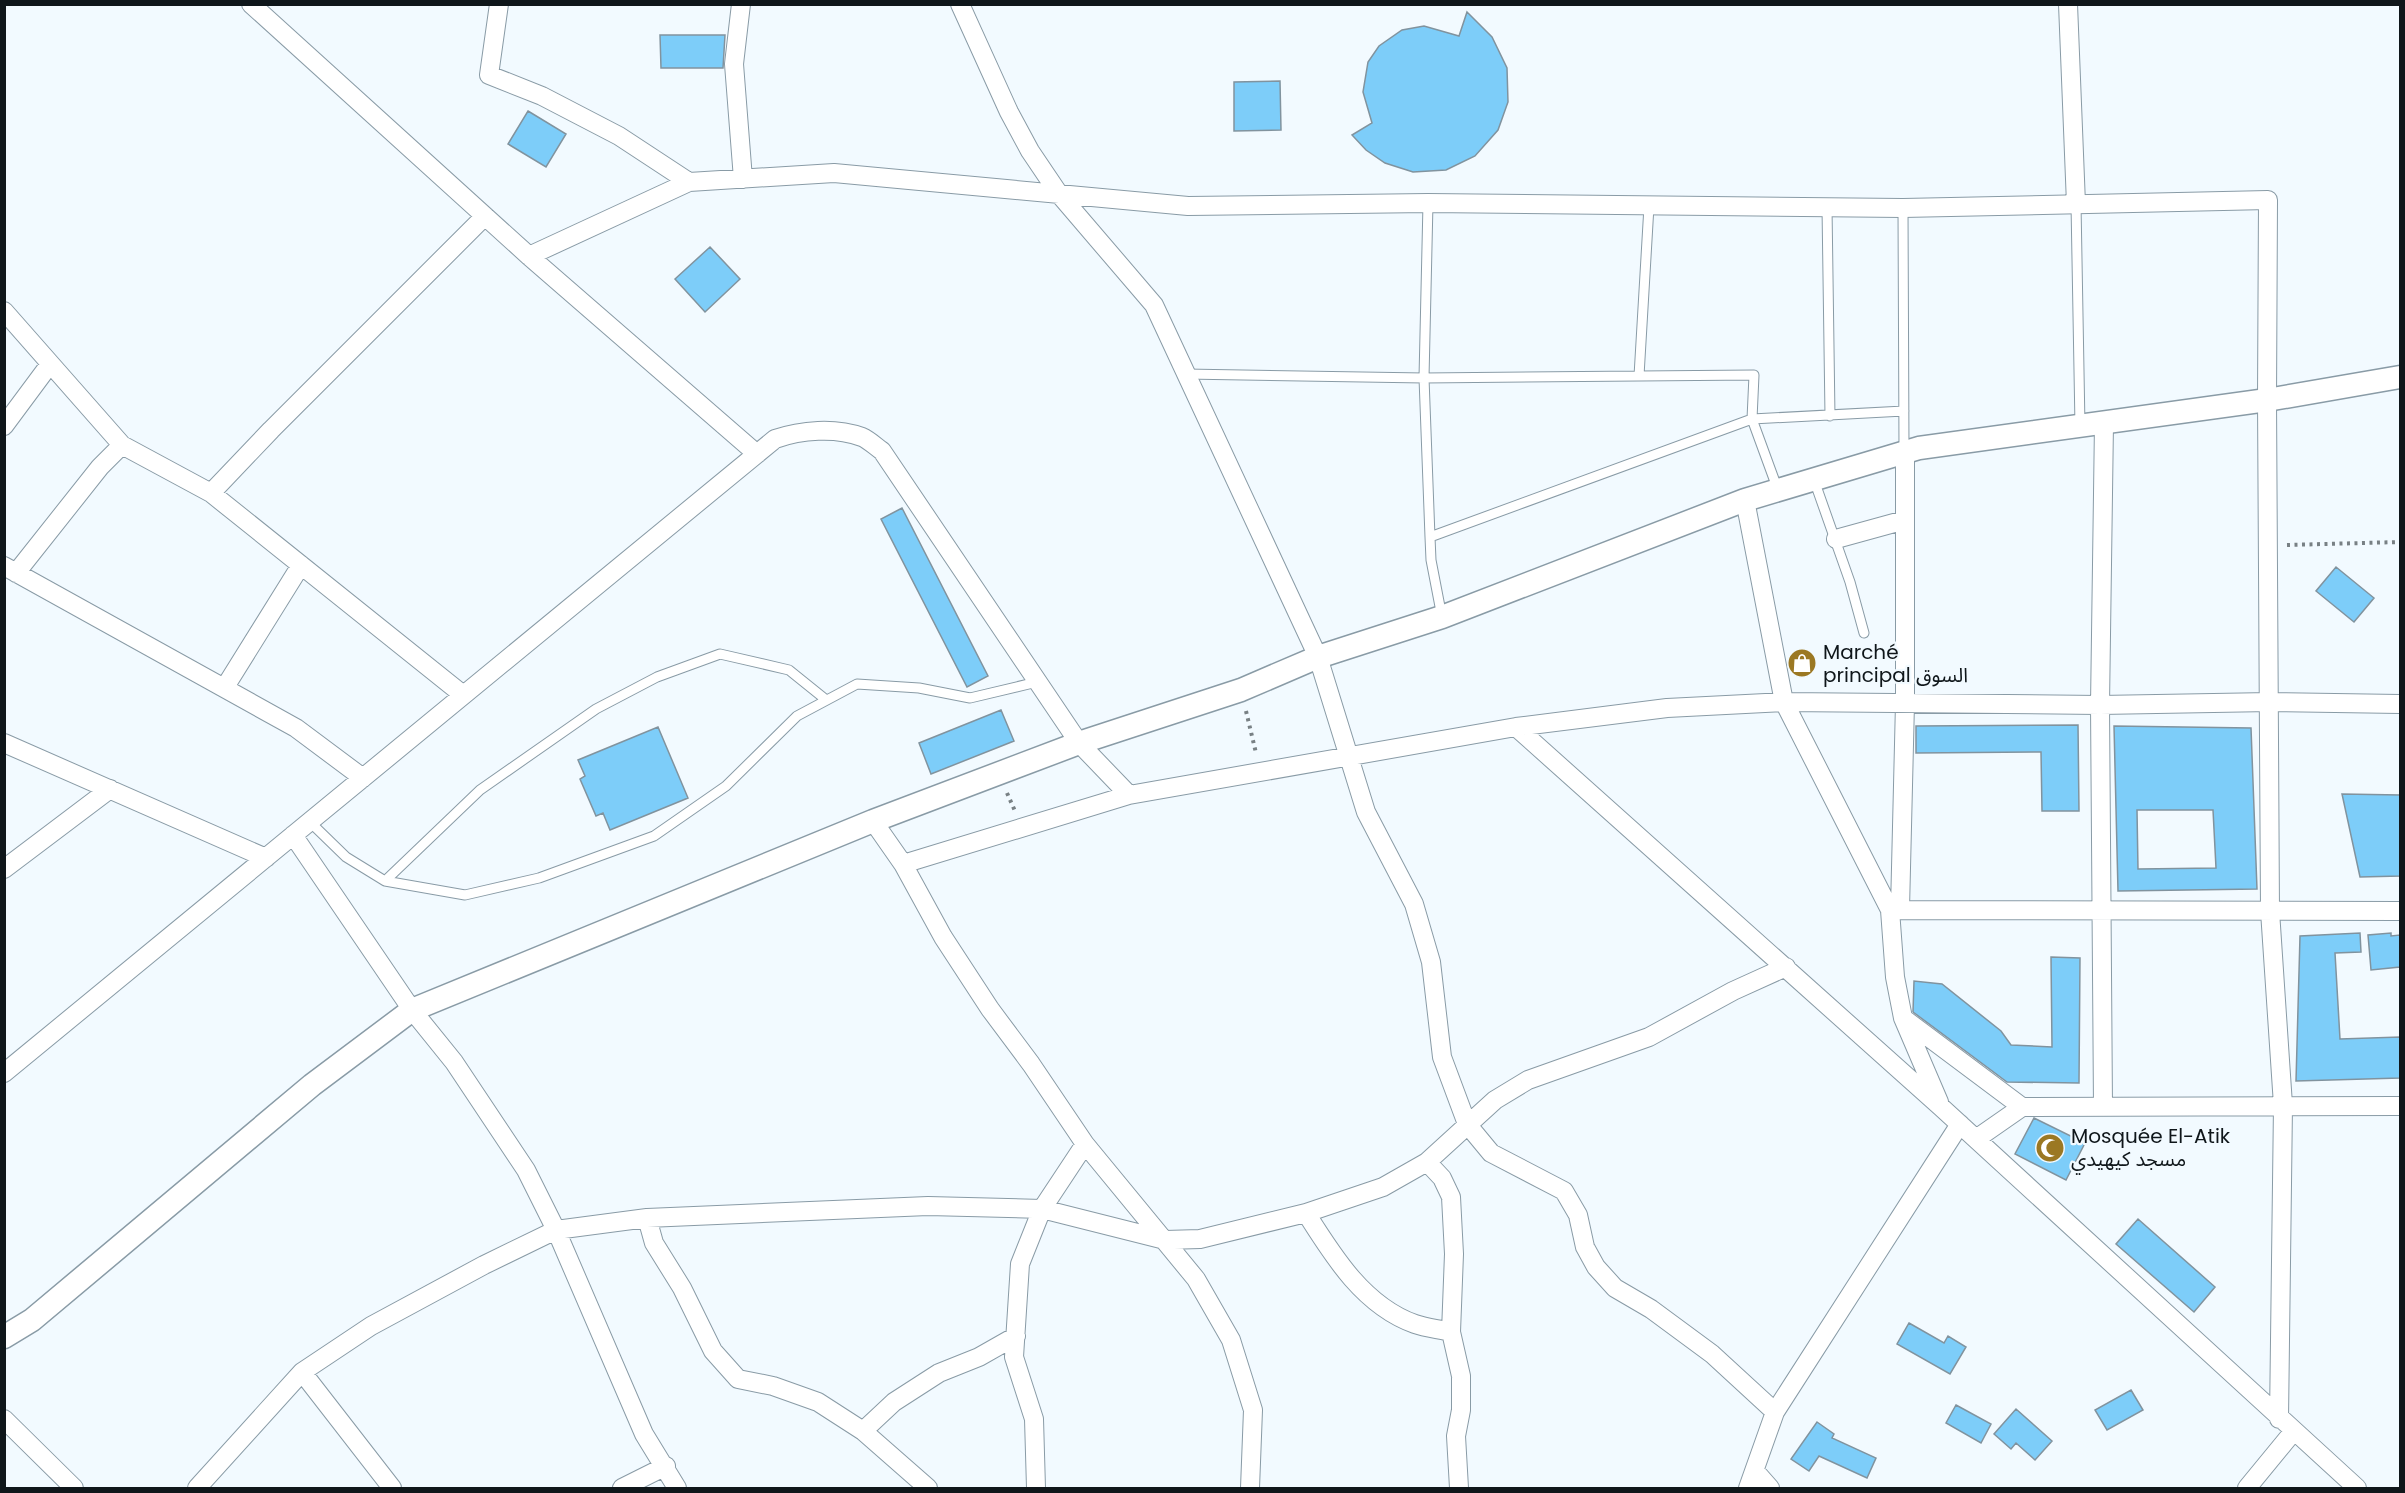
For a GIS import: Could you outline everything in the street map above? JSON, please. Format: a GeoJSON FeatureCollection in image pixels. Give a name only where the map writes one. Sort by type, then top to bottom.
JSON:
{"type":"FeatureCollection","features":[{"type":"Feature","properties":{"kind":"street"},"geometry":{"type":"LineString","coordinates":[[251,4],[529,256],[757,454]]}},
{"type":"Feature","properties":{"kind":"street"},"geometry":{"type":"LineString","coordinates":[[499,4],[489,75],[542,96],[619,136],[689,182]]}},
{"type":"Feature","properties":{"kind":"street"},"geometry":{"type":"LineString","coordinates":[[741,4],[734,64],[743,179]]}},
{"type":"Feature","properties":{"kind":"street"},"geometry":{"type":"LineString","coordinates":[[960,4],[1009,112],[1030,151],[1059,195],[1154,305],[1318,657],[1366,813],[1414,904],[1431,962],[1442,1057],[1467,1124],[1491,1153],[1564,1191],[1578,1215],[1585,1247],[1596,1267],[1615,1288],[1651,1309],[1712,1354],[1775,1412]]}},
{"type":"Feature","properties":{"kind":"street"},"geometry":{"type":"LineString","coordinates":[[2068,4],[2076,204]]}},
{"type":"Feature","properties":{"kind":"street"},"geometry":{"type":"LineString","coordinates":[[529,256],[689,182],[834,173],[1188,206],[1428,203],[1903,208],[2268,201],[2270,911],[2283,1105],[2279,1419]]}},
{"type":"Feature","properties":{"kind":"street"},"geometry":{"type":"LineString","coordinates":[[211,493],[485,216]]}},
{"type":"Feature","properties":{"kind":"street"},"geometry":{"type":"LineString","coordinates":[[4,311],[122,445],[211,493],[462,694]]}},
{"type":"Feature","properties":{"kind":"street"},"geometry":{"type":"LineString","coordinates":[[4,426],[50,364]]}},
{"type":"Feature","properties":{"kind":"street"},"geometry":{"type":"LineString","coordinates":[[4,1337],[32,1320],[312,1085],[412,1010],[873,821],[1079,743],[1240,690],[1318,657],[1442,616],[1745,500],[1919,448],[2267,399],[2400,377]]}},
{"type":"Feature","properties":{"kind":"street"},"geometry":{"type":"LineString","coordinates":[[2103,1107],[2100,705],[2104,423]]}},
{"type":"Feature","properties":{"kind":"street"},"geometry":{"type":"LineString","coordinates":[[4,1073],[462,694],[757,454],[776,439],[792,433],[837,432],[863,437],[882,451],[1079,743],[1129,795]]}},
{"type":"Feature","properties":{"kind":"street"},"geometry":{"type":"LineString","coordinates":[[122,445],[10,569],[296,728],[363,778]]}},
{"type":"Feature","properties":{"kind":"street"},"geometry":{"type":"LineString","coordinates":[[1905,453],[1905,703],[1895,910],[1895,977],[1903,1018],[1941,1107]]}},
{"type":"Feature","properties":{"kind":"street"},"geometry":{"type":"LineString","coordinates":[[1745,500],[1784,702],[1895,910]]}},
{"type":"Feature","properties":{"kind":"street"},"geometry":{"type":"LineString","coordinates":[[1836,539],[1905,520]]}},
{"type":"Feature","properties":{"kind":"street"},"geometry":{"type":"LineString","coordinates":[[225,687],[301,565]]}},
{"type":"Feature","properties":{"kind":"street"},"geometry":{"type":"LineString","coordinates":[[903,864],[1022,825],[1129,795],[1515,727],[1667,708],[1784,702],[2100,705],[2270,702],[2400,704]]}},
{"type":"Feature","properties":{"kind":"street"},"geometry":{"type":"LineString","coordinates":[[1515,727],[1960,1124],[2293,1432],[2357,1488]]}},
{"type":"Feature","properties":{"kind":"street"},"geometry":{"type":"LineString","coordinates":[[4,743],[266,858]]}},
{"type":"Feature","properties":{"kind":"street"},"geometry":{"type":"LineString","coordinates":[[4,869],[110,789]]}},
{"type":"Feature","properties":{"kind":"street"},"geometry":{"type":"LineString","coordinates":[[873,821],[903,864],[943,937],[984,1000],[1085,1144],[1196,1279],[1231,1340],[1252,1410],[1250,1488]]}},
{"type":"Feature","properties":{"kind":"street"},"geometry":{"type":"LineString","coordinates":[[293,835],[412,1010],[454,1062],[526,1170],[556,1230],[644,1434],[677,1488]]}},
{"type":"Feature","properties":{"kind":"street"},"geometry":{"type":"LineString","coordinates":[[1895,910],[2400,912]]}},
{"type":"Feature","properties":{"kind":"street"},"geometry":{"type":"LineString","coordinates":[[197,1488],[302,1372],[371,1326],[484,1265],[556,1230],[647,1218],[928,1206],[1042,1209],[1165,1240],[1200,1239],[1306,1213],[1383,1187],[1427,1162],[1495,1101],[1528,1080],[1649,1037],[1733,991],[1786,967]]}},
{"type":"Feature","properties":{"kind":"street"},"geometry":{"type":"LineString","coordinates":[[1903,1018],[2022,1107]]}},
{"type":"Feature","properties":{"kind":"street"},"geometry":{"type":"LineString","coordinates":[[1976,1139],[2022,1107],[2400,1106]]}},
{"type":"Feature","properties":{"kind":"street"},"geometry":{"type":"LineString","coordinates":[[1748,1488],[1775,1412],[1960,1124]]}},
{"type":"Feature","properties":{"kind":"street"},"geometry":{"type":"LineString","coordinates":[[1036,1488],[1034,1419],[1014,1357],[1020,1264],[1042,1209],[1085,1144]]}},
{"type":"Feature","properties":{"kind":"street"},"geometry":{"type":"LineString","coordinates":[[1427,1162],[1442,1178],[1451,1197],[1454,1254],[1451,1332],[1461,1376],[1461,1410],[1456,1436],[1459,1488]]}},
{"type":"Feature","properties":{"kind":"street"},"geometry":{"type":"LineString","coordinates":[[1306,1213],[1334,1257],[1356,1282],[1390,1311],[1415,1324],[1451,1332]]}},
{"type":"Feature","properties":{"kind":"street"},"geometry":{"type":"LineString","coordinates":[[647,1218],[654,1243],[682,1288],[713,1352],[738,1379],[773,1386],[818,1402],[863,1431],[928,1488]]}},
{"type":"Feature","properties":{"kind":"street"},"geometry":{"type":"LineString","coordinates":[[863,1431],[894,1402],[939,1373],[979,1357],[1016,1336]]}},
{"type":"Feature","properties":{"kind":"street"},"geometry":{"type":"LineString","coordinates":[[302,1372],[392,1488]]}},
{"type":"Feature","properties":{"kind":"street"},"geometry":{"type":"LineString","coordinates":[[4,1419],[74,1488]]}},
{"type":"Feature","properties":{"kind":"street"},"geometry":{"type":"LineString","coordinates":[[2247,1488],[2293,1432]]}},
{"type":"Feature","properties":{"kind":"street"},"geometry":{"type":"LineString","coordinates":[[622,1488],[666,1467]]}},
{"type":"Feature","properties":{"kind":"street"},"geometry":{"type":"LineString","coordinates":[[1755,1471],[1770,1488]]}},
{"type":"Feature","properties":{"kind":"lane"},"geometry":{"type":"LineString","coordinates":[[1428,203],[1424,378],[1431,560],[1442,616]]}},
{"type":"Feature","properties":{"kind":"lane"},"geometry":{"type":"LineString","coordinates":[[2076,204],[2080,426]]}},
{"type":"Feature","properties":{"kind":"lane"},"geometry":{"type":"LineString","coordinates":[[1639,376],[1648,206]]}},
{"type":"Feature","properties":{"kind":"lane"},"geometry":{"type":"LineString","coordinates":[[1827,207],[1830,416]]}},
{"type":"Feature","properties":{"kind":"lane"},"geometry":{"type":"LineString","coordinates":[[1903,208],[1905,453]]}},
{"type":"Feature","properties":{"kind":"lane"},"geometry":{"type":"LineString","coordinates":[[1185,374],[1424,378],[1754,375],[1752,419],[1778,490]]}},
{"type":"Feature","properties":{"kind":"lane"},"geometry":{"type":"LineString","coordinates":[[1430,537],[1752,419],[1904,411]]}},
{"type":"Feature","properties":{"kind":"lane"},"geometry":{"type":"LineString","coordinates":[[1814,480],[1836,539],[1863,633]]}},
{"type":"Feature","properties":{"kind":"lane"},"geometry":{"type":"LineString","coordinates":[[385,881],[480,790],[596,709],[657,677],[720,654],[789,670],[825,699]]}},
{"type":"Feature","properties":{"kind":"lane"},"geometry":{"type":"LineString","coordinates":[[310,822],[346,857],[385,881],[465,895],[539,878],[654,836],[726,786],[797,716],[825,699],[857,684],[919,688],[970,698],[1037,682]]}},
{"type":"Feature","properties":{"kind":"path"},"geometry":{"type":"LineString","coordinates":[[2270,545],[2400,542]]}},
{"type":"Feature","properties":{"kind":"path"},"geometry":{"type":"LineString","coordinates":[[1240,690],[1260,772]]}},
{"type":"Feature","properties":{"kind":"path"},"geometry":{"type":"LineString","coordinates":[[999,774],[1022,825]]}},
{"type":"Feature","properties":{"kind":"building"},"geometry":{"type":"Polygon","coordinates":[[[1467,12],[1492,37],[1507,68],[1508,102],[1498,130],[1475,156],[1446,170],[1413,172],[1385,163],[1366,150],[1352,135],[1372,123],[1363,92],[1368,62],[1379,46],[1402,30],[1424,26],[1459,36],[1467,12]]]}},
{"type":"Feature","properties":{"kind":"building"},"geometry":{"type":"Polygon","coordinates":[[[660,35],[725,35],[723,68],[661,68],[660,35]]]}},
{"type":"Feature","properties":{"kind":"building"},"geometry":{"type":"Polygon","coordinates":[[[1280,81],[1281,130],[1234,131],[1234,82],[1280,81]]]}},
{"type":"Feature","properties":{"kind":"building"},"geometry":{"type":"Polygon","coordinates":[[[528,111],[566,134],[546,167],[508,144],[528,111]]]}},
{"type":"Feature","properties":{"kind":"building"},"geometry":{"type":"Polygon","coordinates":[[[710,247],[740,279],[705,312],[675,279],[710,247]]]}},
{"type":"Feature","properties":{"kind":"building"},"geometry":{"type":"Polygon","coordinates":[[[902,508],[988,676],[967,687],[881,519],[902,508]]]}},
{"type":"Feature","properties":{"kind":"building"},"geometry":{"type":"Polygon","coordinates":[[[2336,567],[2374,598],[2354,622],[2316,591],[2336,567]]]}},
{"type":"Feature","properties":{"kind":"building"},"geometry":{"type":"Polygon","coordinates":[[[1001,710],[1014,741],[931,774],[919,743],[1001,710]]]}},
{"type":"Feature","properties":{"kind":"building"},"geometry":{"type":"Polygon","coordinates":[[[2078,725],[2079,811],[2042,811],[2041,752],[1916,753],[1916,726],[2078,725]]]}},
{"type":"Feature","properties":{"kind":"building"},"geometry":{"type":"Polygon","coordinates":[[[2114,726],[2251,728],[2257,889],[2118,891],[2114,726]],[[2137,810],[2138,869],[2216,868],[2213,810],[2137,810]]]}},
{"type":"Feature","properties":{"kind":"building"},"geometry":{"type":"Polygon","coordinates":[[[658,727],[688,798],[610,830],[603,813],[596,816],[580,779],[585,776],[578,760],[658,727]]]}},
{"type":"Feature","properties":{"kind":"building"},"geometry":{"type":"Polygon","coordinates":[[[2342,794],[2400,795],[2400,876],[2360,877],[2342,794]]]}},
{"type":"Feature","properties":{"kind":"building"},"geometry":{"type":"Polygon","coordinates":[[[2360,933],[2361,952],[2335,953],[2340,1039],[2400,1037],[2400,1078],[2296,1081],[2300,936],[2360,933]]]}},
{"type":"Feature","properties":{"kind":"building"},"geometry":{"type":"Polygon","coordinates":[[[2391,933],[2391,936],[2400,935],[2400,967],[2371,970],[2368,935],[2391,933]]]}},
{"type":"Feature","properties":{"kind":"building"},"geometry":{"type":"Polygon","coordinates":[[[2051,957],[2080,958],[2079,1083],[2007,1082],[1913,1012],[1914,981],[1942,984],[2001,1031],[2011,1045],[2052,1047],[2051,957]]]}},
{"type":"Feature","properties":{"kind":"building","name":"Mosquée El-Atik مسجد كيهيدي"},"geometry":{"type":"Polygon","coordinates":[[[2034,1118],[2085,1143],[2066,1180],[2015,1154],[2034,1118]]]}},
{"type":"Feature","properties":{"kind":"building"},"geometry":{"type":"Polygon","coordinates":[[[2138,1219],[2215,1287],[2194,1312],[2116,1244],[2138,1219]]]}},
{"type":"Feature","properties":{"kind":"building"},"geometry":{"type":"Polygon","coordinates":[[[1909,1323],[1944,1343],[1948,1336],[1966,1347],[1950,1374],[1897,1344],[1909,1323]]]}},
{"type":"Feature","properties":{"kind":"building"},"geometry":{"type":"Polygon","coordinates":[[[2131,1390],[2143,1410],[2107,1430],[2095,1410],[2131,1390]]]}},
{"type":"Feature","properties":{"kind":"building"},"geometry":{"type":"Polygon","coordinates":[[[1956,1405],[1991,1424],[1981,1443],[1946,1423],[1956,1405]]]}},
{"type":"Feature","properties":{"kind":"building"},"geometry":{"type":"Polygon","coordinates":[[[2016,1409],[2052,1441],[2035,1460],[2016,1443],[2011,1449],[1994,1434],[2016,1409]]]}},
{"type":"Feature","properties":{"kind":"building"},"geometry":{"type":"Polygon","coordinates":[[[1817,1422],[1834,1434],[1832,1438],[1876,1458],[1867,1478],[1819,1456],[1809,1471],[1791,1459],[1817,1422]]]}},
{"type":"Feature","properties":{"kind":"place","name":"Marché principal السوق"},"geometry":{"type":"Point","coordinates":[1802,663]}},
{"type":"Feature","properties":{"kind":"place","name":"Mosquée El-Atik مسجد كيهيدي"},"geometry":{"type":"Point","coordinates":[2050,1148]}}]}
